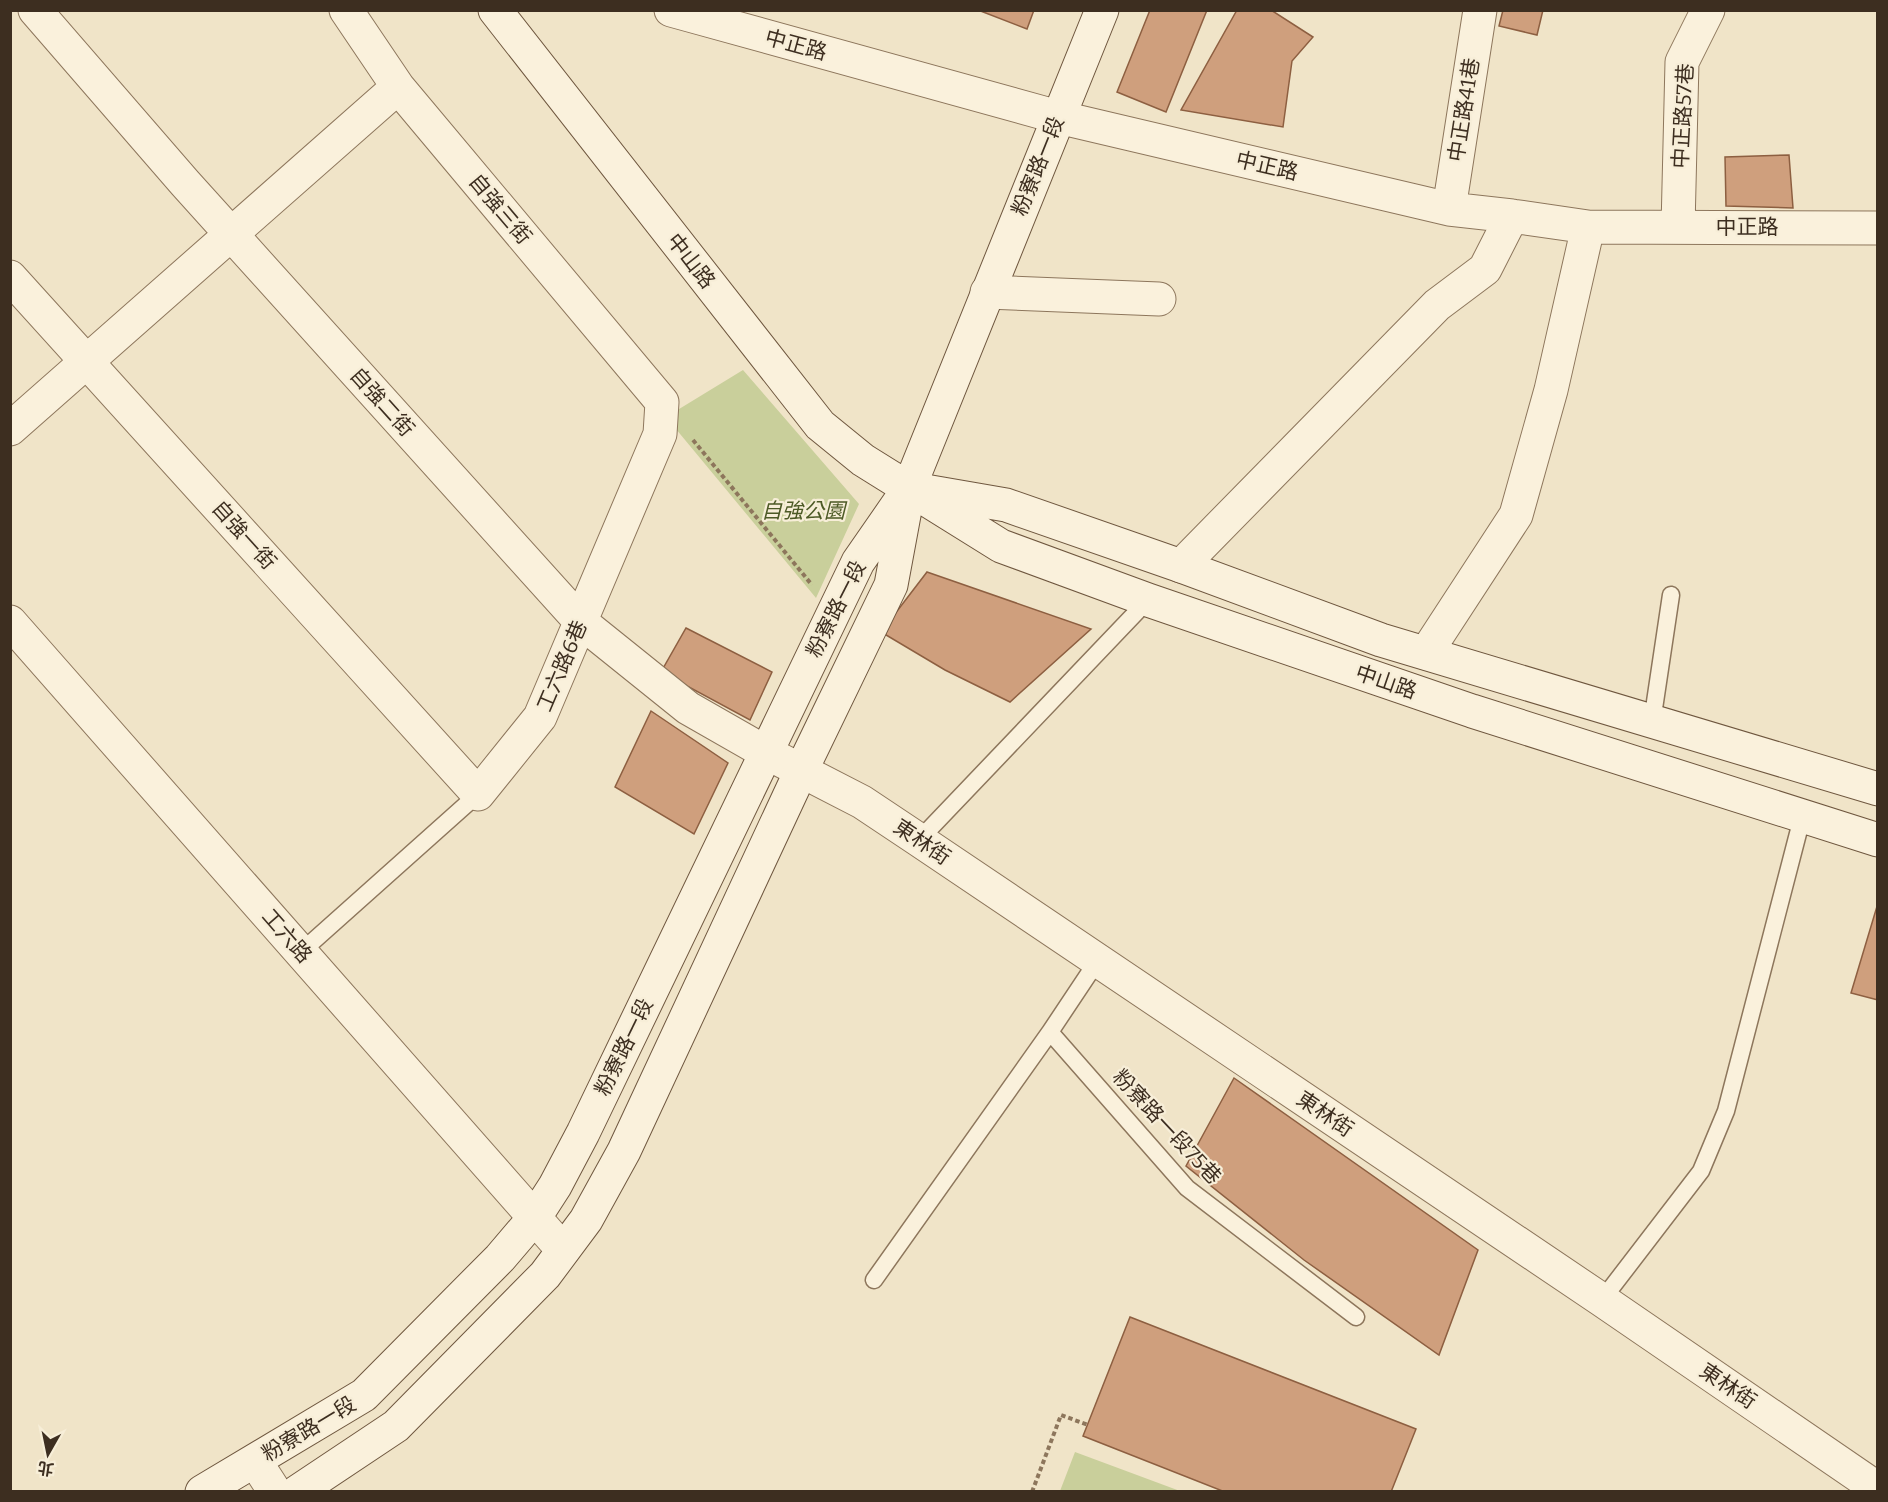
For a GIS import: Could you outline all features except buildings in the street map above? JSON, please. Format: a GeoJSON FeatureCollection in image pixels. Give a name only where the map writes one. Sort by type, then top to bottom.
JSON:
{"type":"FeatureCollection","features":[{"type":"Feature","properties":{"kind":"street","name":"自強二街"},"geometry":{"type":"LineString","coordinates":[[35,10],[231,235],[581,622],[688,708],[765,752]]}},
{"type":"Feature","properties":{"kind":"street","name":"自強三街"},"geometry":{"type":"LineString","coordinates":[[346,10],[398,87],[662,402]]}},
{"type":"Feature","properties":{"kind":"street","name":"中山路"},"geometry":{"type":"LineString","coordinates":[[495,10],[820,425],[863,460],[1001,546],[1148,600],[1472,711],[1802,818],[1878,840]]}},
{"type":"Feature","properties":{"kind":"street","name":"中正路"},"geometry":{"type":"LineString","coordinates":[[670,10],[1058,117],[1449,209],[1588,227],[1878,228]]}},
{"type":"Feature","properties":{"kind":"street","name":"粉寮路一段"},"geometry":{"type":"LineString","coordinates":[[297,1491],[396,1426],[545,1275],[586,1220],[624,1151],[801,771],[891,585],[909,488],[1102,10]]}},
{"type":"Feature","properties":{"kind":"street","name":"中正路41巷"},"geometry":{"type":"LineString","coordinates":[[1449,209],[1480,10]]}},
{"type":"Feature","properties":{"kind":"street","name":"中正路57巷"},"geometry":{"type":"LineString","coordinates":[[1678,227],[1682,62],[1708,10]]}},
{"type":"Feature","properties":{"kind":"street"},"geometry":{"type":"LineString","coordinates":[[10,429],[398,87]]}},
{"type":"Feature","properties":{"kind":"street"},"geometry":{"type":"LineString","coordinates":[[1181,566],[1437,305],[1485,269],[1512,216]]}},
{"type":"Feature","properties":{"kind":"street"},"geometry":{"type":"LineString","coordinates":[[1426,653],[1516,515],[1551,390],[1588,227]]}},
{"type":"Feature","properties":{"kind":"street","name":"自強一街"},"geometry":{"type":"LineString","coordinates":[[10,277],[478,794]]}},
{"type":"Feature","properties":{"kind":"street"},"geometry":{"type":"LineString","coordinates":[[987,292],[1159,299]]}},
{"type":"Feature","properties":{"kind":"street","name":"工六路6巷"},"geometry":{"type":"LineString","coordinates":[[478,794],[540,717],[660,434],[662,402]]}},
{"type":"Feature","properties":{"kind":"street","name":"中山路"},"geometry":{"type":"LineString","coordinates":[[909,488],[1006,505],[1181,566],[1381,640],[1878,789]]}},
{"type":"Feature","properties":{"kind":"street","name":"粉寮路一段"},"geometry":{"type":"LineString","coordinates":[[202,1491],[364,1395],[500,1258],[535,1217],[555,1186],[583,1133],[858,562],[909,488]]}},
{"type":"Feature","properties":{"kind":"street","name":"工六路"},"geometry":{"type":"LineString","coordinates":[[10,622],[563,1250]]}},
{"type":"Feature","properties":{"kind":"street","name":"東林街"},"geometry":{"type":"LineString","coordinates":[[765,752],[861,802],[919,840],[1602,1300],[1878,1489]]}},
{"type":"Feature","properties":{"kind":"street"},"geometry":{"type":"LineString","coordinates":[[255,1461],[275,1491]]}},
{"type":"Feature","properties":{"kind":"lane"},"geometry":{"type":"LineString","coordinates":[[1652,722],[1671,595]]}},
{"type":"Feature","properties":{"kind":"lane"},"geometry":{"type":"LineString","coordinates":[[919,840],[1148,600]]}},
{"type":"Feature","properties":{"kind":"lane","name":"工六路6巷"},"geometry":{"type":"LineString","coordinates":[[301,952],[478,794]]}},
{"type":"Feature","properties":{"kind":"lane"},"geometry":{"type":"LineString","coordinates":[[1602,1300],[1701,1171],[1726,1111],[1802,818]]}},
{"type":"Feature","properties":{"kind":"lane"},"geometry":{"type":"LineString","coordinates":[[874,1280],[1050,1032],[1098,960]]}},
{"type":"Feature","properties":{"kind":"lane","name":"粉寮路一段75巷"},"geometry":{"type":"LineString","coordinates":[[1050,1032],[1187,1188],[1356,1317]]}},
{"type":"Feature","properties":{"kind":"path"},"geometry":{"type":"LineString","coordinates":[[662,402],[834,612]]}},
{"type":"Feature","properties":{"kind":"path"},"geometry":{"type":"LineString","coordinates":[[1032,1491],[1060,1415],[1088,1425]]}},
{"type":"Feature","properties":{"kind":"green space","name":"自強公園"},"geometry":{"type":"Polygon","coordinates":[[[743,370],[859,504],[816,598],[666,417],[743,370]]]}},
{"type":"Feature","properties":{"kind":"green space"},"geometry":{"type":"Polygon","coordinates":[[[1075,1452],[1180,1491],[1060,1491],[1075,1452]]]}}]}
